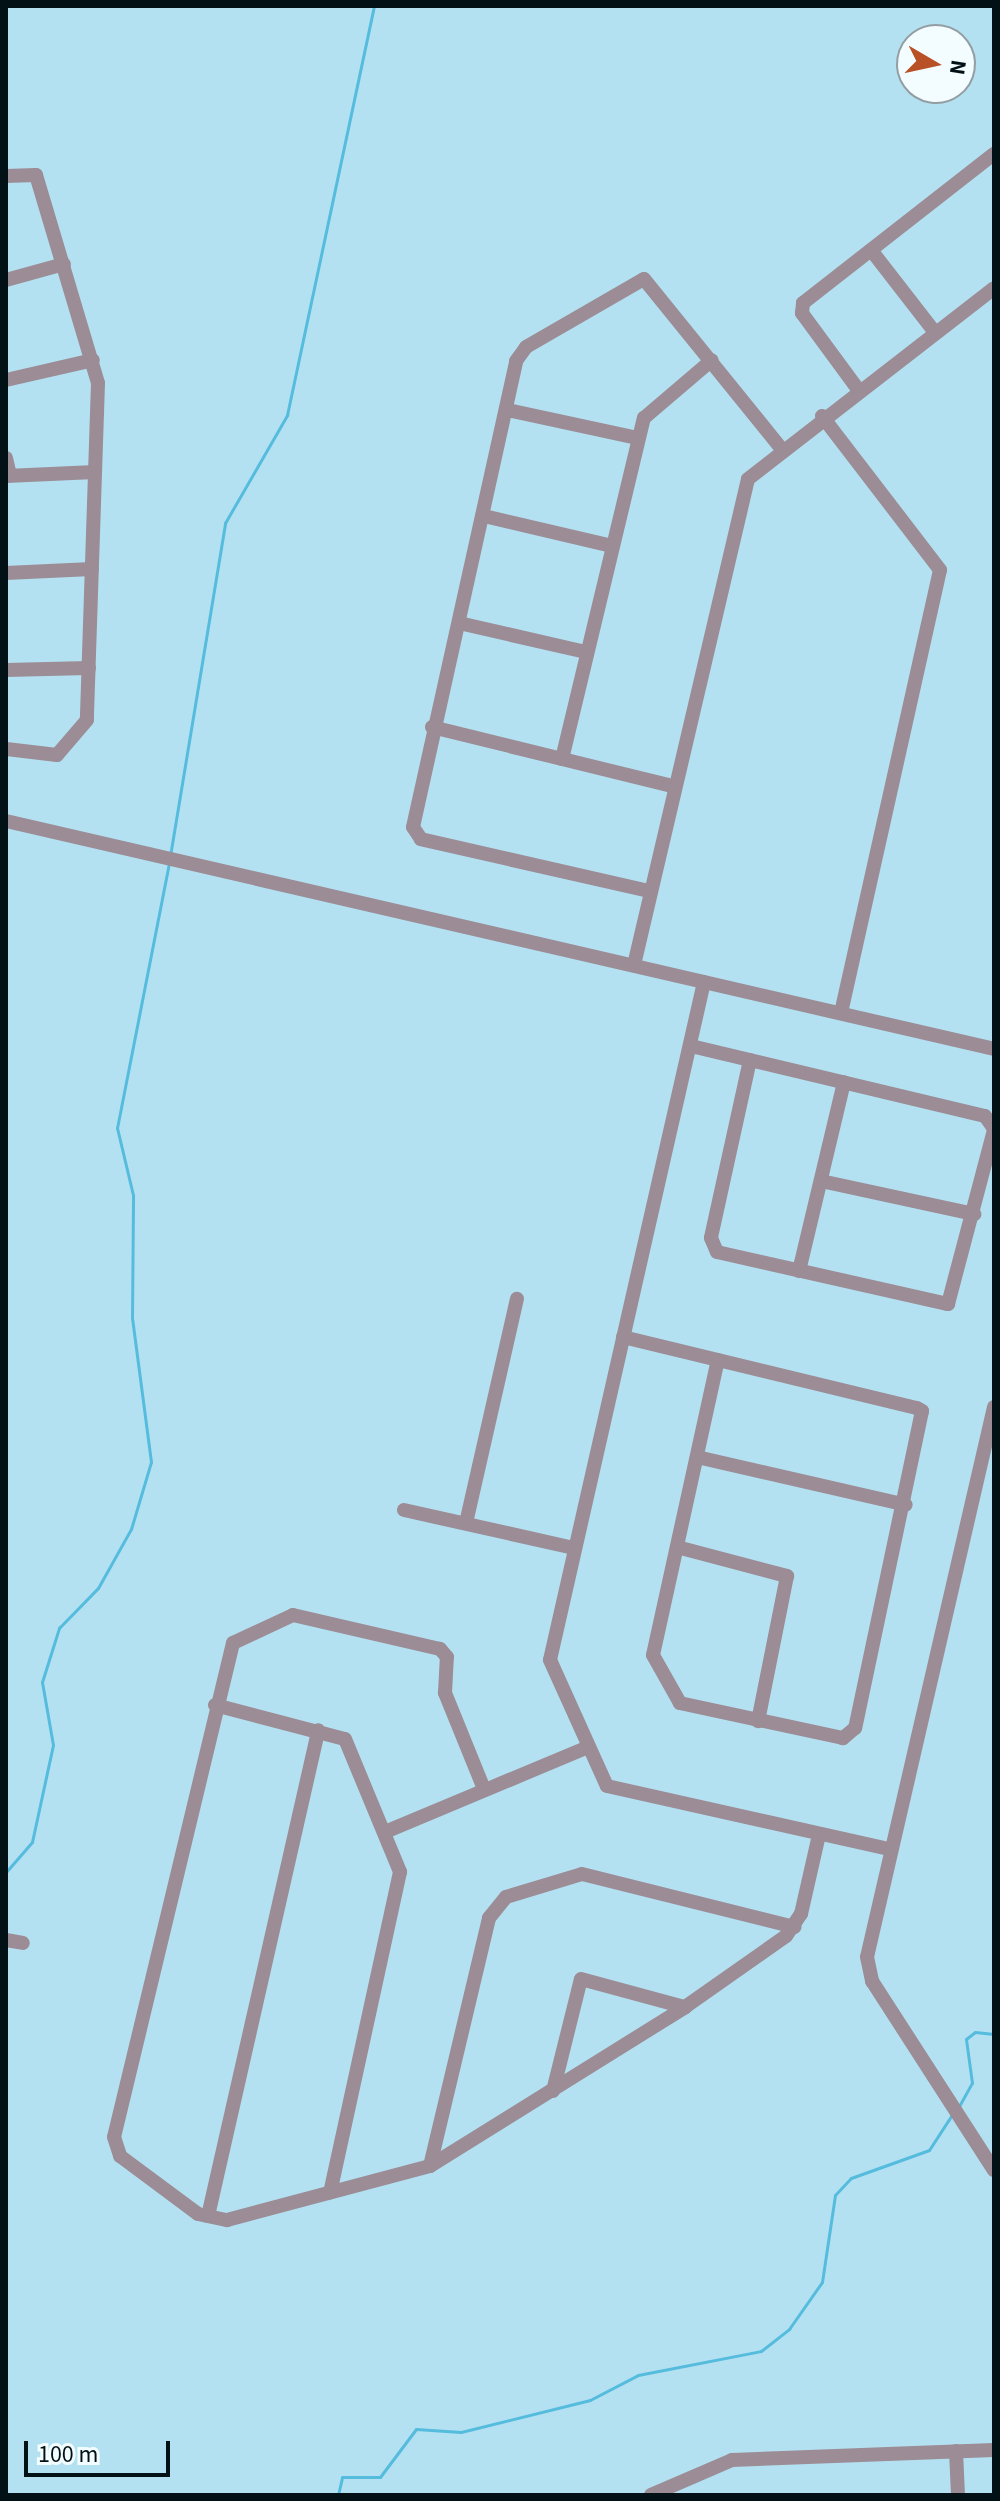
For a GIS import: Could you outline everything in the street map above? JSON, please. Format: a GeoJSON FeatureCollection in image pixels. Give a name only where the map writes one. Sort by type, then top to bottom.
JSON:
{"type":"FeatureCollection","features":[{"type":"Feature","properties":{"kind":"street"},"geometry":{"type":"LineString","coordinates":[[857,388],[801,308],[994,154]]}},
{"type":"Feature","properties":{"kind":"street"},"geometry":{"type":"LineString","coordinates":[[6,176],[36,175],[93,360],[95,472],[87,720],[57,755],[6,749]]}},
{"type":"Feature","properties":{"kind":"street"},"geometry":{"type":"LineString","coordinates":[[871,250],[933,330]]}},
{"type":"Feature","properties":{"kind":"street"},"geometry":{"type":"LineString","coordinates":[[6,280],[64,264]]}},
{"type":"Feature","properties":{"kind":"street"},"geometry":{"type":"LineString","coordinates":[[649,891],[421,839],[413,827],[432,727],[459,623],[520,353],[637,279],[654,285],[780,447]]}},
{"type":"Feature","properties":{"kind":"street"},"geometry":{"type":"LineString","coordinates":[[634,965],[741,495],[754,470],[933,330],[994,288]]}},
{"type":"Feature","properties":{"kind":"street"},"geometry":{"type":"LineString","coordinates":[[6,380],[93,360]]}},
{"type":"Feature","properties":{"kind":"street"},"geometry":{"type":"LineString","coordinates":[[562,759],[638,438],[650,409],[712,360]]}},
{"type":"Feature","properties":{"kind":"street"},"geometry":{"type":"LineString","coordinates":[[508,410],[638,438]]}},
{"type":"Feature","properties":{"kind":"street"},"geometry":{"type":"LineString","coordinates":[[822,416],[940,570],[841,1012]]}},
{"type":"Feature","properties":{"kind":"street"},"geometry":{"type":"LineString","coordinates":[[6,458],[8,476],[95,472]]}},
{"type":"Feature","properties":{"kind":"street"},"geometry":{"type":"LineString","coordinates":[[484,516],[612,546]]}},
{"type":"Feature","properties":{"kind":"street"},"geometry":{"type":"LineString","coordinates":[[6,573],[92,569]]}},
{"type":"Feature","properties":{"kind":"street"},"geometry":{"type":"LineString","coordinates":[[459,623],[586,652]]}},
{"type":"Feature","properties":{"kind":"street"},"geometry":{"type":"LineString","coordinates":[[6,670],[89,668]]}},
{"type":"Feature","properties":{"kind":"street"},"geometry":{"type":"LineString","coordinates":[[432,727],[673,786]]}},
{"type":"Feature","properties":{"kind":"street"},"geometry":{"type":"LineString","coordinates":[[6,821],[994,1049]]}},
{"type":"Feature","properties":{"kind":"street"},"geometry":{"type":"LineString","coordinates":[[704,982],[550,1660],[586,1748],[607,1786],[890,1849]]}},
{"type":"Feature","properties":{"kind":"street"},"geometry":{"type":"LineString","coordinates":[[691,1046],[844,1082],[985,1116],[994,1129],[948,1304],[799,1271],[712,1246],[750,1060]]}},
{"type":"Feature","properties":{"kind":"street"},"geometry":{"type":"LineString","coordinates":[[799,1271],[844,1082]]}},
{"type":"Feature","properties":{"kind":"street"},"geometry":{"type":"LineString","coordinates":[[821,1181],[974,1214]]}},
{"type":"Feature","properties":{"kind":"street"},"geometry":{"type":"LineString","coordinates":[[466,1523],[517,1299]]}},
{"type":"Feature","properties":{"kind":"street"},"geometry":{"type":"LineString","coordinates":[[623,1337],[718,1360],[922,1411],[906,1505],[855,1728],[834,1738],[671,1697],[652,1644],[718,1360]]}},
{"type":"Feature","properties":{"kind":"street"},"geometry":{"type":"LineString","coordinates":[[994,1407],[890,1849],[869,1973],[994,2170]]}},
{"type":"Feature","properties":{"kind":"street"},"geometry":{"type":"LineString","coordinates":[[697,1457],[906,1505]]}},
{"type":"Feature","properties":{"kind":"street"},"geometry":{"type":"LineString","coordinates":[[404,1510],[574,1548]]}},
{"type":"Feature","properties":{"kind":"street"},"geometry":{"type":"LineString","coordinates":[[677,1547],[787,1576],[758,1721]]}},
{"type":"Feature","properties":{"kind":"street"},"geometry":{"type":"LineString","coordinates":[[484,1789],[445,1693],[447,1657],[440,1649],[284,1617],[233,1643],[215,1705],[114,2141],[120,2156],[208,2216],[227,2220],[430,2166],[685,2007],[794,1927],[819,1835]]}},
{"type":"Feature","properties":{"kind":"street"},"geometry":{"type":"LineString","coordinates":[[215,1705],[345,1739],[385,1832],[400,1885],[330,2192]]}},
{"type":"Feature","properties":{"kind":"street"},"geometry":{"type":"LineString","coordinates":[[208,2216],[318,1730]]}},
{"type":"Feature","properties":{"kind":"street"},"geometry":{"type":"LineString","coordinates":[[385,1832],[586,1748]]}},
{"type":"Feature","properties":{"kind":"street"},"geometry":{"type":"LineString","coordinates":[[430,2166],[489,1918],[506,1897],[582,1874],[794,1927]]}},
{"type":"Feature","properties":{"kind":"street"},"geometry":{"type":"LineString","coordinates":[[6,1940],[23,1943]]}},
{"type":"Feature","properties":{"kind":"street"},"geometry":{"type":"LineString","coordinates":[[553,2091],[581,1979],[685,2007]]}},
{"type":"Feature","properties":{"kind":"street"},"geometry":{"type":"LineString","coordinates":[[651,2495],[732,2460],[994,2450]]}},
{"type":"Feature","properties":{"kind":"street"},"geometry":{"type":"LineString","coordinates":[[956,2451],[958,2495]]}},
{"type":"Feature","properties":{"kind":"waterway"},"geometry":{"type":"LineString","coordinates":[[170,856],[225,523],[287,415],[374,6]]}},
{"type":"Feature","properties":{"kind":"waterway"},"geometry":{"type":"LineString","coordinates":[[6,1872],[32,1842],[53,1745],[42,1682],[59,1628],[98,1588],[131,1529],[151,1462],[132,1318],[133,1195],[117,1128],[169,863]]}},
{"type":"Feature","properties":{"kind":"waterway"},"geometry":{"type":"LineString","coordinates":[[958,2108],[972,2083],[966,2039],[975,2032],[994,2034]]}},
{"type":"Feature","properties":{"kind":"waterway"},"geometry":{"type":"LineString","coordinates":[[338,2495],[342,2477],[380,2477],[416,2429],[461,2432],[590,2400],[638,2375],[761,2351],[789,2329],[822,2282],[835,2195],[851,2178],[929,2150],[953,2113]]}}]}
